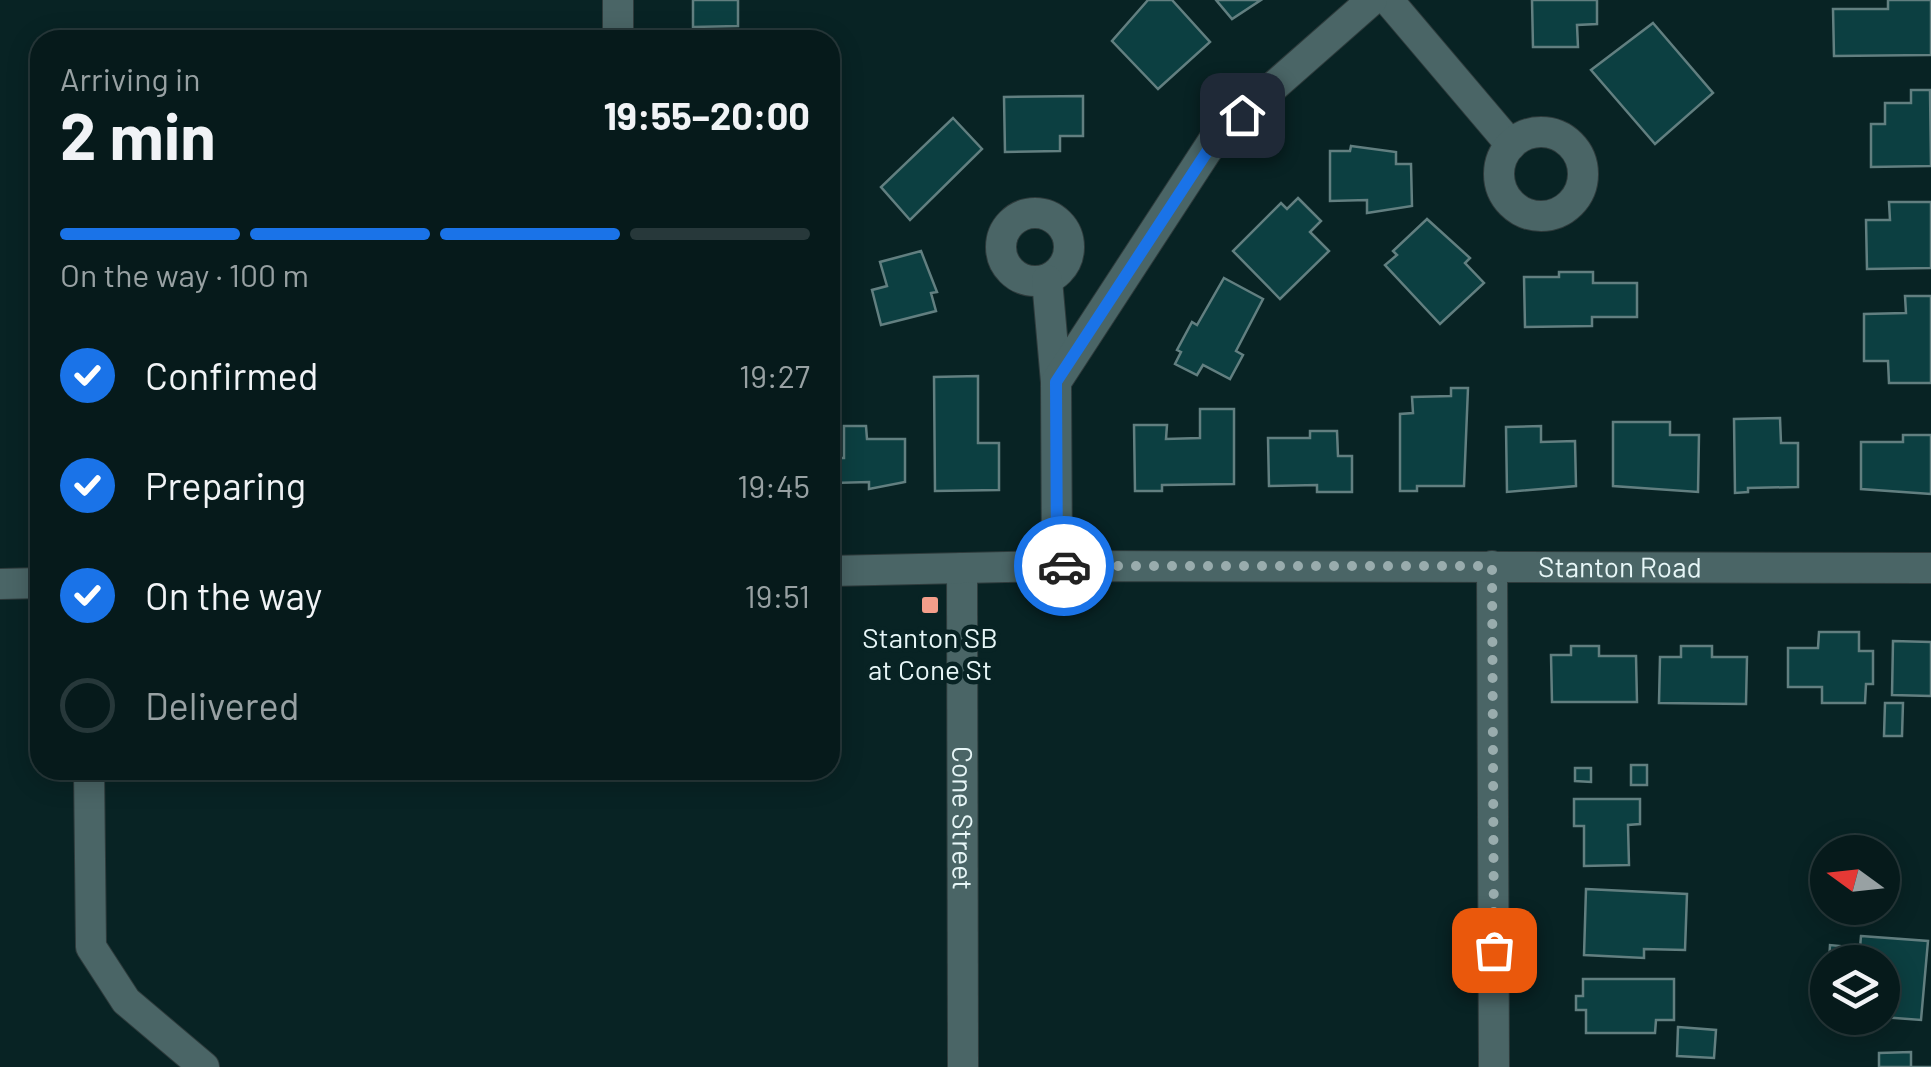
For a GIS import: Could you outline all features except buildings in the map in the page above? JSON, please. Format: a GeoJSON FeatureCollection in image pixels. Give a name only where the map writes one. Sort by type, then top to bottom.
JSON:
{"type":"FeatureCollection","features":[{"type":"Feature","properties":{"kind":"street"},"geometry":{"type":"LineString","coordinates":[[618,0],[618,30]]}},
{"type":"Feature","properties":{"kind":"street"},"geometry":{"type":"LineString","coordinates":[[1056,382],[1216,138],[1372,0]]}},
{"type":"Feature","properties":{"kind":"street"},"geometry":{"type":"LineString","coordinates":[[1388,0],[1510,145]]}},
{"type":"Feature","properties":{"kind":"street"},"geometry":{"type":"LineString","coordinates":[[1046,280],[1056,382],[1057,566]]}},
{"type":"Feature","properties":{"kind":"street","name":"Stanton Road"},"geometry":{"type":"LineString","coordinates":[[840,571],[1057,566],[1931,568]]}},
{"type":"Feature","properties":{"kind":"street"},"geometry":{"type":"LineString","coordinates":[[1492,566],[1494,1067]]}},
{"type":"Feature","properties":{"kind":"street","name":"Cone Street"},"geometry":{"type":"LineString","coordinates":[[962,568],[963,1067]]}},
{"type":"Feature","properties":{"kind":"street"},"geometry":{"type":"LineString","coordinates":[[0,584],[30,584]]}},
{"type":"Feature","properties":{"kind":"street"},"geometry":{"type":"LineString","coordinates":[[89,780],[91,947],[126,1000],[204,1067]]}},
{"type":"Feature","properties":{"kind":"way so far"},"geometry":{"type":"LineString","coordinates":[[1064,566],[1492,566],[1494,950]]}},
{"type":"Feature","properties":{"kind":"place","name":"Stanton SB at Cone St"},"geometry":{"type":"Point","coordinates":[930,605]}},
{"type":"Feature","properties":{"kind":"route"},"geometry":{"type":"LineString","coordinates":[[1064,566],[1057,566],[1056,382],[1216,138],[1242,115]]}}]}
